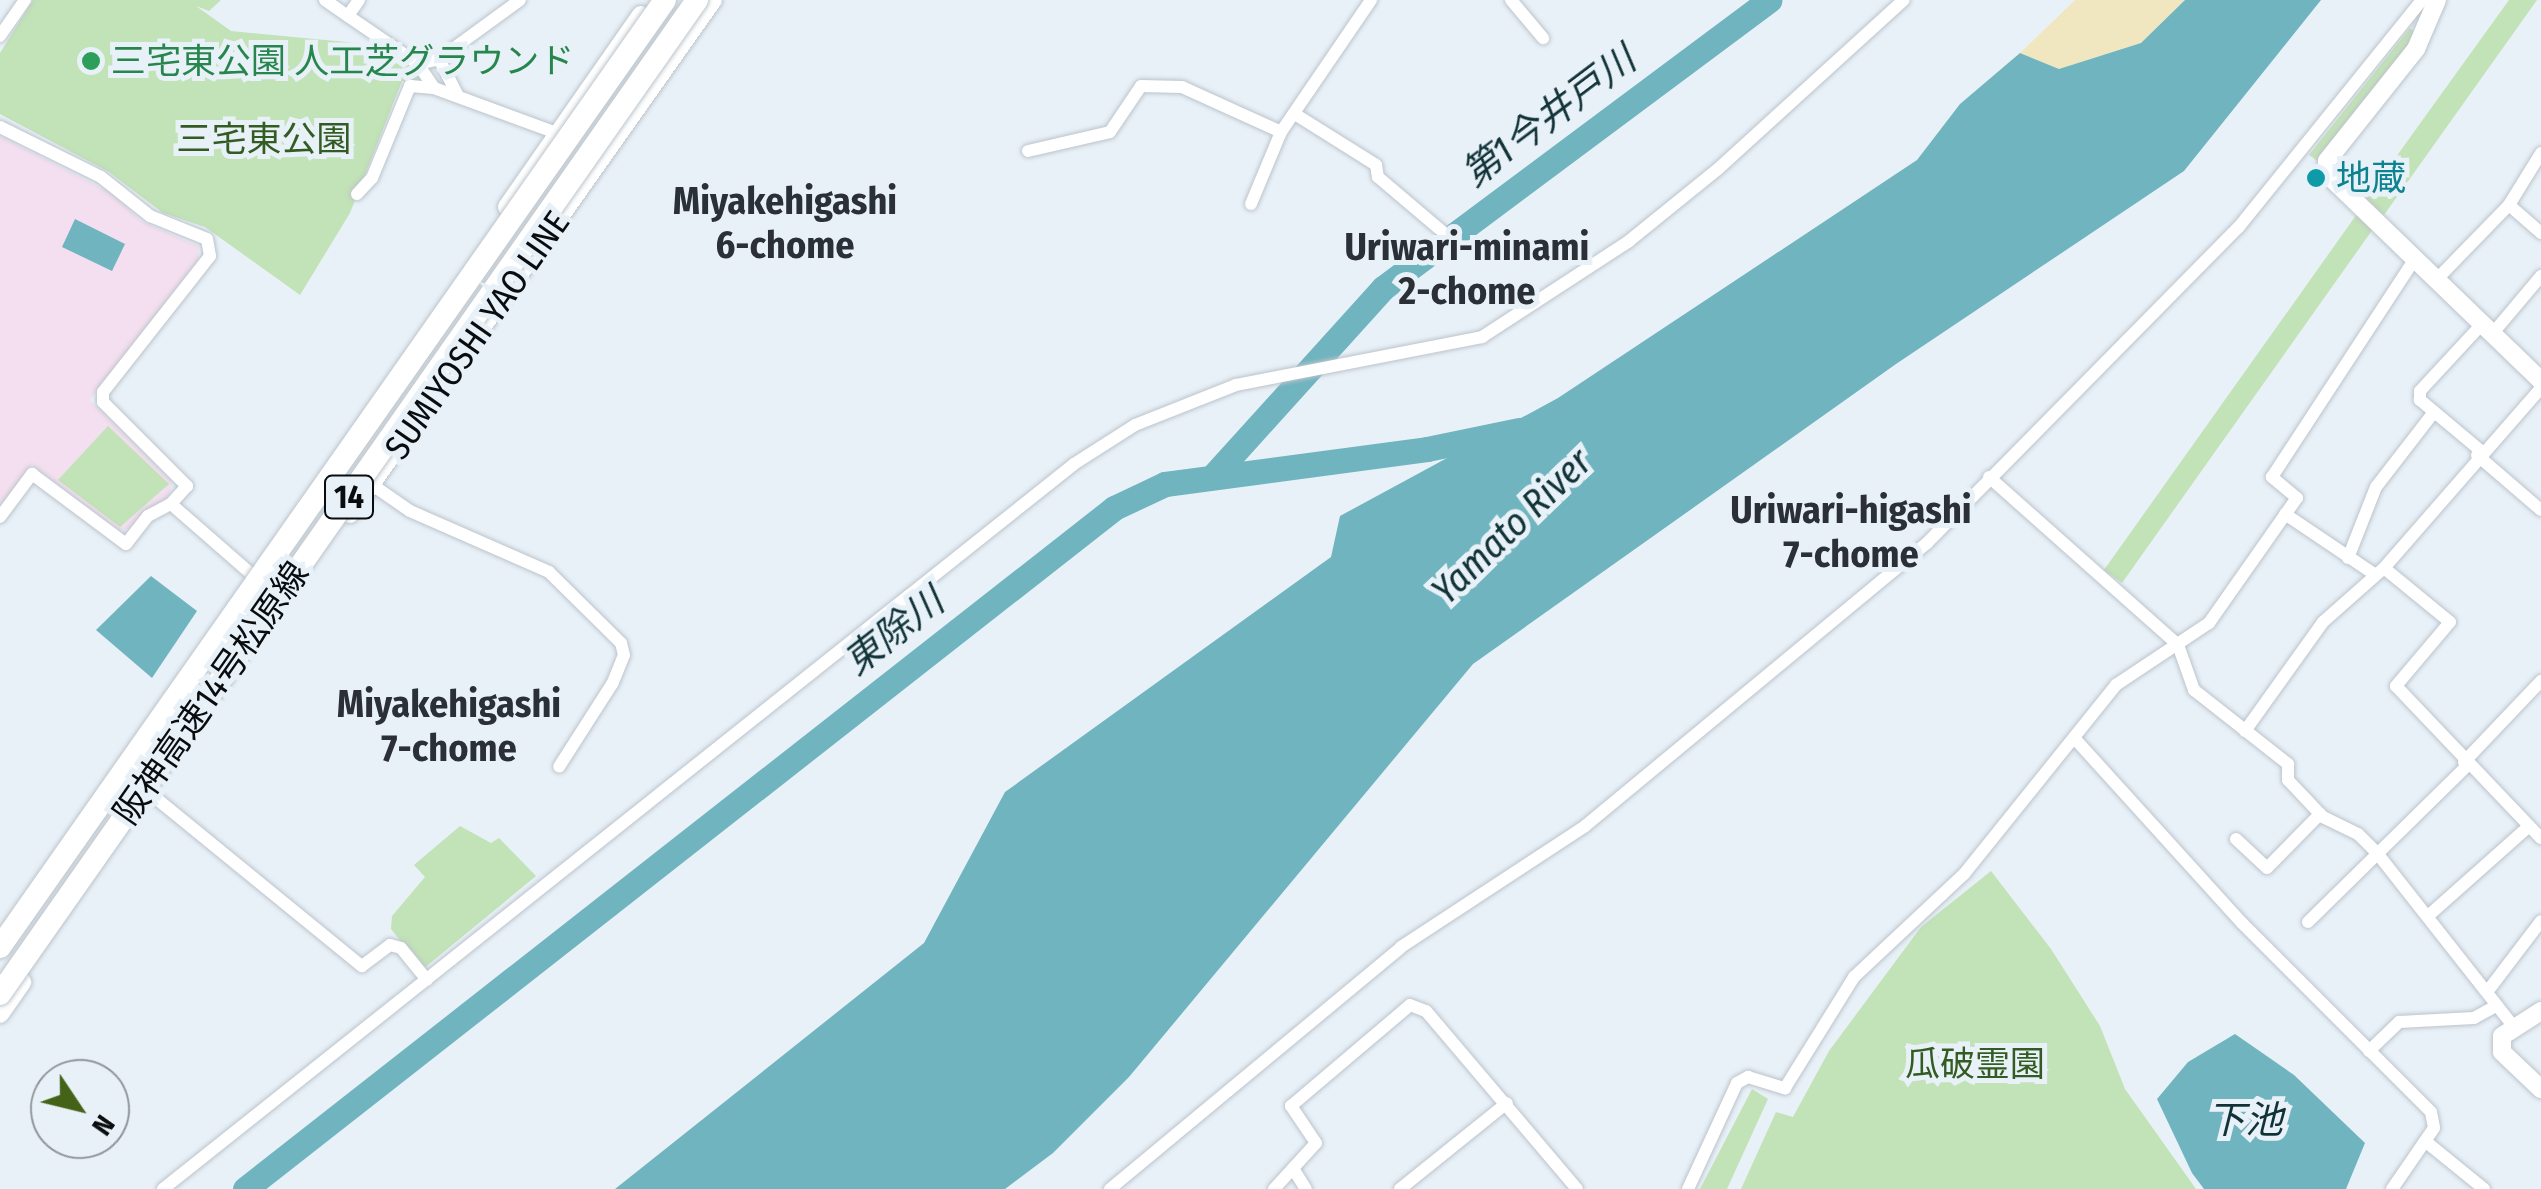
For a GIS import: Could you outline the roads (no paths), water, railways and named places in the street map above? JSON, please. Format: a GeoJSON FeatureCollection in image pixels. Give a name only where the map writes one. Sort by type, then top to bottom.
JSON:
{"type":"FeatureCollection","features":[{"type":"Feature","properties":{"kind":"highway","name":"阪神高速14号松原線"},"geometry":{"type":"LineString","coordinates":[[0,947],[666,0]]}},
{"type":"Feature","properties":{"kind":"highway","name":"阪神高速14号松原線"},"geometry":{"type":"LineString","coordinates":[[0,994],[697,0]]}},
{"type":"Feature","properties":{"kind":"main road","name":"SUMIYOSHI YAO LINE"},"geometry":{"type":"LineString","coordinates":[[0,957],[252,579],[652,0]]}},
{"type":"Feature","properties":{"kind":"main road","name":"SUMIYOSHI YAO LINE"},"geometry":{"type":"LineString","coordinates":[[0,1014],[713,0]]}},
{"type":"Feature","properties":{"kind":"main road"},"geometry":{"type":"LineString","coordinates":[[2437,0],[2416,49],[2325,167],[2541,385]]}},
{"type":"Feature","properties":{"kind":"main road"},"geometry":{"type":"LineString","coordinates":[[2541,1011],[2502,1036],[2502,1052],[2541,1089]]}},
{"type":"Feature","properties":{"kind":"street"},"geometry":{"type":"LineString","coordinates":[[0,36],[25,0]]}},
{"type":"Feature","properties":{"kind":"street"},"geometry":{"type":"LineString","coordinates":[[325,0],[418,64],[434,88]]}},
{"type":"Feature","properties":{"kind":"street"},"geometry":{"type":"LineString","coordinates":[[348,16],[359,0]]}},
{"type":"Feature","properties":{"kind":"street"},"geometry":{"type":"LineString","coordinates":[[418,64],[439,59],[520,0]]}},
{"type":"Feature","properties":{"kind":"street"},"geometry":{"type":"LineString","coordinates":[[1251,204],[1282,132],[1298,116],[1371,0]]}},
{"type":"Feature","properties":{"kind":"street"},"geometry":{"type":"LineString","coordinates":[[1511,0],[1543,38]]}},
{"type":"Feature","properties":{"kind":"street"},"geometry":{"type":"LineString","coordinates":[[163,1189],[1074,464],[1135,425],[1236,384],[1482,337],[1628,241],[1718,170],[1904,0]]}},
{"type":"Feature","properties":{"kind":"street"},"geometry":{"type":"LineString","coordinates":[[1110,1189],[1401,948],[1585,826],[1927,543],[1989,477],[2098,376],[2238,228],[2422,0]]}},
{"type":"Feature","properties":{"kind":"street"},"geometry":{"type":"LineString","coordinates":[[439,59],[458,96]]}},
{"type":"Feature","properties":{"kind":"street"},"geometry":{"type":"LineString","coordinates":[[357,194],[372,178],[405,84],[434,88],[558,132],[599,162]]}},
{"type":"Feature","properties":{"kind":"street"},"geometry":{"type":"LineString","coordinates":[[1028,151],[1110,132],[1141,86],[1182,87],[1282,132]]}},
{"type":"Feature","properties":{"kind":"street"},"geometry":{"type":"LineString","coordinates":[[1298,116],[1376,165],[1378,178],[1444,233]]}},
{"type":"Feature","properties":{"kind":"street"},"geometry":{"type":"LineString","coordinates":[[0,127],[101,177],[150,216],[206,239],[210,256],[103,392],[103,402],[188,486],[172,504],[148,516],[126,544],[32,474],[0,517]]}},
{"type":"Feature","properties":{"kind":"street"},"geometry":{"type":"LineString","coordinates":[[2438,278],[2510,205],[2539,161]]}},
{"type":"Feature","properties":{"kind":"street"},"geometry":{"type":"LineString","coordinates":[[2510,205],[2541,233]]}},
{"type":"Feature","properties":{"kind":"street"},"geometry":{"type":"LineString","coordinates":[[1688,1189],[1736,1083],[1748,1077],[1785,1088],[1864,965],[1964,874],[2076,740],[2116,685],[2210,623],[2297,498],[2272,477],[2416,257]]}},
{"type":"Feature","properties":{"kind":"street"},"geometry":{"type":"LineString","coordinates":[[2541,276],[2420,391],[2420,400],[2541,510]]}},
{"type":"Feature","properties":{"kind":"street"},"geometry":{"type":"LineString","coordinates":[[2244,731],[2323,622],[2379,571],[2541,385]]}},
{"type":"Feature","properties":{"kind":"street"},"geometry":{"type":"LineString","coordinates":[[2348,558],[2376,487],[2434,412]]}},
{"type":"Feature","properties":{"kind":"street"},"geometry":{"type":"LineString","coordinates":[[1989,477],[2178,645],[2194,690],[2288,764],[2288,780],[2320,814],[2378,854],[2514,1026]]}},
{"type":"Feature","properties":{"kind":"street"},"geometry":{"type":"LineString","coordinates":[[372,484],[410,511],[549,572],[621,643],[612,684],[559,767]]}},
{"type":"Feature","properties":{"kind":"street"},"geometry":{"type":"LineString","coordinates":[[172,504],[252,579],[286,603]]}},
{"type":"Feature","properties":{"kind":"street"},"geometry":{"type":"LineString","coordinates":[[2285,514],[2348,558],[2379,571],[2450,622],[2396,686],[2465,764],[2541,838]]}},
{"type":"Feature","properties":{"kind":"street"},"geometry":{"type":"LineString","coordinates":[[2308,922],[2378,854],[2541,681]]}},
{"type":"Feature","properties":{"kind":"street"},"geometry":{"type":"LineString","coordinates":[[2076,740],[2431,1112],[2434,1128],[2392,1189]]}},
{"type":"Feature","properties":{"kind":"street"},"geometry":{"type":"LineString","coordinates":[[152,795],[362,966],[390,946],[401,948],[427,980]]}},
{"type":"Feature","properties":{"kind":"street"},"geometry":{"type":"LineString","coordinates":[[2236,839],[2267,868],[2320,814]]}},
{"type":"Feature","properties":{"kind":"street"},"geometry":{"type":"LineString","coordinates":[[2428,916],[2528,828]]}},
{"type":"Feature","properties":{"kind":"street"},"geometry":{"type":"LineString","coordinates":[[2487,992],[2541,921]]}},
{"type":"Feature","properties":{"kind":"street"},"geometry":{"type":"LineString","coordinates":[[1274,1189],[1316,1144],[1292,1106],[1410,1004],[1426,1011],[1577,1189]]}},
{"type":"Feature","properties":{"kind":"street"},"geometry":{"type":"LineString","coordinates":[[2369,1050],[2399,1022],[2474,1018],[2498,1006]]}},
{"type":"Feature","properties":{"kind":"street"},"geometry":{"type":"LineString","coordinates":[[1400,1189],[1507,1103]]}},
{"type":"Feature","properties":{"kind":"street"},"geometry":{"type":"LineString","coordinates":[[2425,1142],[2484,1189]]}},
{"type":"Feature","properties":{"kind":"street"},"geometry":{"type":"LineString","coordinates":[[1294,1170],[1306,1189]]}},
{"type":"Feature","properties":{"kind":"water","name":"Yamato River"},"geometry":{"type":"Polygon","coordinates":[[[2185,0],[2321,0],[2184,171],[1896,364],[1473,664],[1129,1077],[1053,1153],[1005,1189],[615,1189],[924,943],[1005,792],[1331,557],[1340,516],[1558,398],[1917,160],[1960,104],[2020,53],[2059,69],[2141,43],[2185,0]]]}},
{"type":"Feature","properties":{"kind":"water"},"geometry":{"type":"Polygon","coordinates":[[[75,219],[125,244],[112,271],[62,247],[75,219]]]}},
{"type":"Feature","properties":{"kind":"water"},"geometry":{"type":"Polygon","coordinates":[[[151,576],[197,611],[152,678],[96,630],[151,576]]]}},
{"type":"Feature","properties":{"kind":"water","name":"下池"},"geometry":{"type":"Polygon","coordinates":[[[2235,1034],[2294,1075],[2365,1143],[2346,1189],[2204,1189],[2192,1173],[2157,1099],[2188,1062],[2235,1034]]]}},
{"type":"Feature","properties":{"kind":"waterway","name":"第1今井戸川"},"geometry":{"type":"LineString","coordinates":[[1214,475],[1383,288],[1770,0]]}},
{"type":"Feature","properties":{"kind":"waterway","name":"東除川"},"geometry":{"type":"LineString","coordinates":[[245,1189],[1114,508],[1165,484],[1427,449],[1519,430]]}},
{"type":"Feature","properties":{"kind":"place","name":"三宅東公園 人工芝グラウンド"},"geometry":{"type":"Point","coordinates":[91,61]}},
{"type":"Feature","properties":{"kind":"place","name":"地蔵"},"geometry":{"type":"Point","coordinates":[2316,178]}},
{"type":"Feature","properties":{"kind":"district","name":"Miyakehigashi 6-chome"},"geometry":{"type":"Point","coordinates":[785,224]}},
{"type":"Feature","properties":{"kind":"district","name":"Uriwari-minami 2-chome"},"geometry":{"type":"Point","coordinates":[1467,270]}},
{"type":"Feature","properties":{"kind":"district","name":"Uriwari-higashi 7-chome"},"geometry":{"type":"Point","coordinates":[1851,533]}},
{"type":"Feature","properties":{"kind":"district","name":"Miyakehigashi 7-chome"},"geometry":{"type":"Point","coordinates":[449,727]}},
{"type":"Feature","properties":{"kind":"park label","name":"三宅東公園"},"geometry":{"type":"Point","coordinates":[264,139]}},
{"type":"Feature","properties":{"kind":"park label","name":"瓜破霊園"},"geometry":{"type":"Point","coordinates":[1975,1064]}}]}
